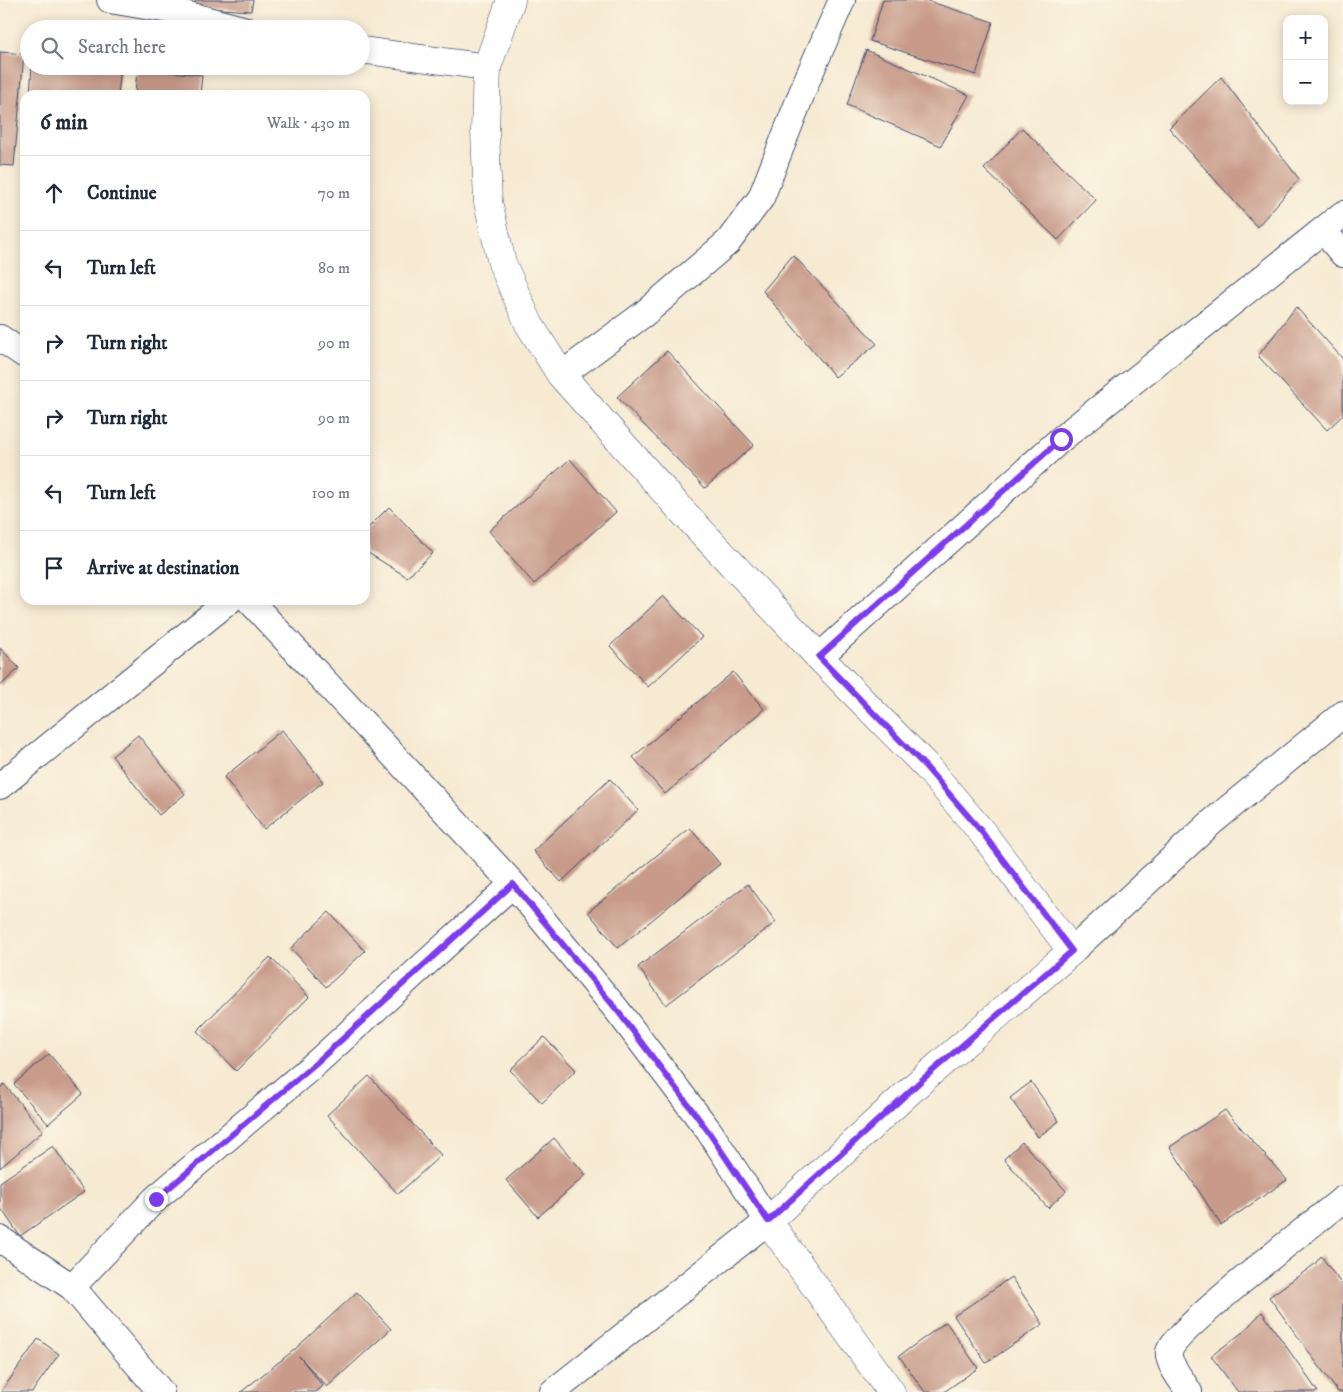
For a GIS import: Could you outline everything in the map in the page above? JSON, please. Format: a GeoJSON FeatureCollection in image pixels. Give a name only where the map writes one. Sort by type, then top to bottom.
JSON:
{"type":"FeatureCollection","features":[{"type":"Feature","properties":{"kind":"street"},"geometry":{"type":"LineString","coordinates":[[110,0],[170,5],[216,20]]}},
{"type":"Feature","properties":{"kind":"street"},"geometry":{"type":"LineString","coordinates":[[511,0],[487,67],[488,202],[502,263],[529,324],[561,375],[682,511],[819,657],[926,767],[981,831],[1072,951]]}},
{"type":"Feature","properties":{"kind":"street"},"geometry":{"type":"LineString","coordinates":[[561,375],[645,313],[728,242],[760,198],[806,80],[842,0]]}},
{"type":"Feature","properties":{"kind":"street"},"geometry":{"type":"LineString","coordinates":[[370,51],[487,67]]}},
{"type":"Feature","properties":{"kind":"street"},"geometry":{"type":"LineString","coordinates":[[819,657],[1061,439],[1343,214]]}},
{"type":"Feature","properties":{"kind":"street"},"geometry":{"type":"LineString","coordinates":[[1323,230],[1343,254]]}},
{"type":"Feature","properties":{"kind":"street"},"geometry":{"type":"LineString","coordinates":[[0,338],[20,352]]}},
{"type":"Feature","properties":{"kind":"street"},"geometry":{"type":"LineString","coordinates":[[0,786],[224,605]]}},
{"type":"Feature","properties":{"kind":"street"},"geometry":{"type":"LineString","coordinates":[[254,605],[513,884],[617,1010],[708,1131],[768,1221],[891,1392]]}},
{"type":"Feature","properties":{"kind":"street"},"geometry":{"type":"LineString","coordinates":[[553,1392],[768,1221],[923,1079],[1072,951],[1212,822],[1343,714]]}},
{"type":"Feature","properties":{"kind":"street"},"geometry":{"type":"LineString","coordinates":[[72,1287],[156,1199],[316,1063],[513,884]]}},
{"type":"Feature","properties":{"kind":"street"},"geometry":{"type":"LineString","coordinates":[[1190,1392],[1169,1360],[1169,1352],[1175,1342],[1200,1316],[1343,1199]]}},
{"type":"Feature","properties":{"kind":"street"},"geometry":{"type":"LineString","coordinates":[[0,1239],[72,1287],[161,1392]]}},
{"type":"Feature","properties":{"kind":"building"},"geometry":{"type":"Polygon","coordinates":[[[196,0],[253,0],[251,11],[194,7],[196,0]]]}},
{"type":"Feature","properties":{"kind":"building"},"geometry":{"type":"Polygon","coordinates":[[[883,0],[925,0],[993,22],[976,75],[870,41],[883,0]]]}},
{"type":"Feature","properties":{"kind":"building"},"geometry":{"type":"Polygon","coordinates":[[[866,50],[969,95],[941,146],[847,105],[866,50]]]}},
{"type":"Feature","properties":{"kind":"building"},"geometry":{"type":"Polygon","coordinates":[[[0,52],[20,54],[20,75],[22,75],[14,166],[0,165],[0,52]]]}},
{"type":"Feature","properties":{"kind":"building"},"geometry":{"type":"Polygon","coordinates":[[[31,75],[120,75],[119,90],[30,90],[31,75]]]}},
{"type":"Feature","properties":{"kind":"building"},"geometry":{"type":"Polygon","coordinates":[[[137,75],[202,75],[200,90],[135,90],[137,75]]]}},
{"type":"Feature","properties":{"kind":"building"},"geometry":{"type":"Polygon","coordinates":[[[1221,77],[1299,179],[1257,227],[1169,128],[1221,77]]]}},
{"type":"Feature","properties":{"kind":"building"},"geometry":{"type":"Polygon","coordinates":[[[1022,128],[1096,200],[1058,240],[984,169],[1022,128]]]}},
{"type":"Feature","properties":{"kind":"building"},"geometry":{"type":"Polygon","coordinates":[[[793,255],[877,344],[835,377],[763,291],[793,255]]]}},
{"type":"Feature","properties":{"kind":"building"},"geometry":{"type":"Polygon","coordinates":[[[1296,307],[1343,359],[1343,415],[1327,430],[1258,356],[1296,307]]]}},
{"type":"Feature","properties":{"kind":"building"},"geometry":{"type":"Polygon","coordinates":[[[667,351],[754,445],[705,488],[617,397],[667,351]]]}},
{"type":"Feature","properties":{"kind":"building"},"geometry":{"type":"Polygon","coordinates":[[[570,459],[616,512],[534,584],[489,531],[570,459]]]}},
{"type":"Feature","properties":{"kind":"building"},"geometry":{"type":"Polygon","coordinates":[[[389,507],[433,553],[407,577],[370,554],[370,526],[389,507]]]}},
{"type":"Feature","properties":{"kind":"building"},"geometry":{"type":"Polygon","coordinates":[[[663,596],[702,637],[648,687],[610,646],[663,596]]]}},
{"type":"Feature","properties":{"kind":"building"},"geometry":{"type":"Polygon","coordinates":[[[0,648],[19,668],[0,686],[0,648]]]}},
{"type":"Feature","properties":{"kind":"building"},"geometry":{"type":"Polygon","coordinates":[[[733,672],[764,709],[665,794],[633,757],[733,672]]]}},
{"type":"Feature","properties":{"kind":"building"},"geometry":{"type":"Polygon","coordinates":[[[282,730],[323,782],[264,829],[224,777],[282,730]]]}},
{"type":"Feature","properties":{"kind":"building"},"geometry":{"type":"Polygon","coordinates":[[[138,735],[185,794],[159,815],[112,756],[138,735]]]}},
{"type":"Feature","properties":{"kind":"building"},"geometry":{"type":"Polygon","coordinates":[[[610,779],[638,810],[561,882],[533,851],[610,779]]]}},
{"type":"Feature","properties":{"kind":"building"},"geometry":{"type":"Polygon","coordinates":[[[690,828],[720,864],[618,948],[588,912],[690,828]]]}},
{"type":"Feature","properties":{"kind":"building"},"geometry":{"type":"Polygon","coordinates":[[[748,884],[776,922],[666,1005],[638,967],[748,884]]]}},
{"type":"Feature","properties":{"kind":"building"},"geometry":{"type":"Polygon","coordinates":[[[329,912],[365,951],[326,987],[291,948],[329,912]]]}},
{"type":"Feature","properties":{"kind":"building"},"geometry":{"type":"Polygon","coordinates":[[[270,957],[309,997],[236,1071],[197,1031],[270,957]]]}},
{"type":"Feature","properties":{"kind":"building"},"geometry":{"type":"Polygon","coordinates":[[[544,1037],[576,1070],[542,1103],[510,1070],[544,1037]]]}},
{"type":"Feature","properties":{"kind":"building"},"geometry":{"type":"Polygon","coordinates":[[[49,1054],[83,1094],[48,1124],[14,1084],[49,1054]]]}},
{"type":"Feature","properties":{"kind":"building"},"geometry":{"type":"Polygon","coordinates":[[[369,1076],[441,1155],[398,1194],[327,1115],[369,1076]]]}},
{"type":"Feature","properties":{"kind":"building"},"geometry":{"type":"Polygon","coordinates":[[[1031,1082],[1059,1121],[1038,1137],[1010,1098],[1031,1082]]]}},
{"type":"Feature","properties":{"kind":"building"},"geometry":{"type":"Polygon","coordinates":[[[4,1084],[43,1131],[0,1168],[0,1088],[4,1084]]]}},
{"type":"Feature","properties":{"kind":"building"},"geometry":{"type":"Polygon","coordinates":[[[1225,1110],[1287,1180],[1221,1225],[1170,1147],[1225,1110]]]}},
{"type":"Feature","properties":{"kind":"building"},"geometry":{"type":"Polygon","coordinates":[[[554,1138],[586,1175],[538,1217],[506,1180],[554,1138]]]}},
{"type":"Feature","properties":{"kind":"building"},"geometry":{"type":"Polygon","coordinates":[[[1022,1142],[1066,1191],[1048,1208],[1004,1159],[1022,1142]]]}},
{"type":"Feature","properties":{"kind":"building"},"geometry":{"type":"Polygon","coordinates":[[[53,1146],[84,1192],[20,1236],[0,1207],[0,1182],[53,1146]]]}},
{"type":"Feature","properties":{"kind":"building"},"geometry":{"type":"Polygon","coordinates":[[[1321,1256],[1343,1286],[1343,1392],[1338,1392],[1269,1297],[1315,1264],[1321,1256]]]}},
{"type":"Feature","properties":{"kind":"building"},"geometry":{"type":"Polygon","coordinates":[[[1011,1277],[1043,1324],[986,1363],[954,1316],[1011,1277]]]}},
{"type":"Feature","properties":{"kind":"building"},"geometry":{"type":"Polygon","coordinates":[[[357,1292],[391,1329],[327,1387],[299,1356],[323,1386],[316,1392],[241,1392],[294,1350],[357,1292]]]}},
{"type":"Feature","properties":{"kind":"building"},"geometry":{"type":"Polygon","coordinates":[[[1262,1312],[1318,1392],[1238,1392],[1211,1356],[1243,1332],[1262,1312]]]}},
{"type":"Feature","properties":{"kind":"building"},"geometry":{"type":"Polygon","coordinates":[[[946,1322],[978,1368],[944,1392],[925,1392],[899,1356],[946,1322]]]}},
{"type":"Feature","properties":{"kind":"building"},"geometry":{"type":"Polygon","coordinates":[[[38,1339],[59,1354],[32,1392],[1,1392],[38,1339]]]}},
{"type":"Feature","properties":{"kind":"route"},"geometry":{"type":"LineString","coordinates":[[156,1199],[316,1063],[513,884],[617,1010],[708,1131],[768,1221],[923,1079],[1072,951],[981,831],[926,767],[819,657],[1061,439]]}}]}
